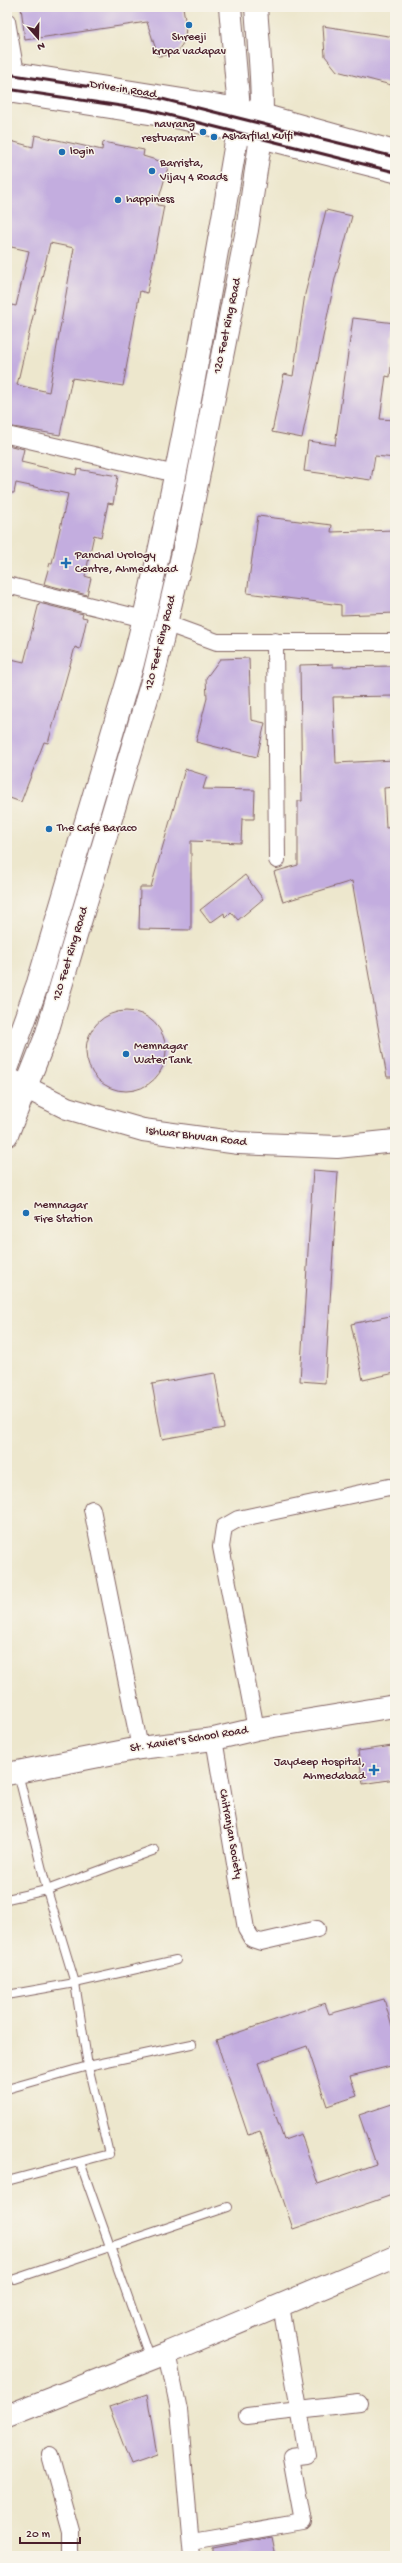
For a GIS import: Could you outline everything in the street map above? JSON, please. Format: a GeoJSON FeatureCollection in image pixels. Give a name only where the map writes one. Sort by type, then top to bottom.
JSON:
{"type":"FeatureCollection","features":[{"type":"Feature","properties":{"kind":"main road"},"geometry":{"type":"LineString","coordinates":[[230,7],[239,109]]}},
{"type":"Feature","properties":{"kind":"main road"},"geometry":{"type":"LineString","coordinates":[[256,7],[262,115],[395,152]]}},
{"type":"Feature","properties":{"kind":"main road","name":"Drive-in Road"},"geometry":{"type":"LineString","coordinates":[[10,79],[239,109],[262,115]]}},
{"type":"Feature","properties":{"kind":"main road","name":"Drive-in Road"},"geometry":{"type":"LineString","coordinates":[[10,79],[238,131],[395,171]]}},
{"type":"Feature","properties":{"kind":"main road","name":"120 Feet Ring Road"},"geometry":{"type":"LineString","coordinates":[[7,1069],[38,983],[133,663],[144,619],[176,474],[238,131],[239,109]]}},
{"type":"Feature","properties":{"kind":"main road","name":"120 Feet Ring Road"},"geometry":{"type":"LineString","coordinates":[[7,1135],[46,1036],[153,678],[185,544],[247,230],[261,137],[262,115]]}},
{"type":"Feature","properties":{"kind":"main road","name":"Ishwar Bhuvan Road"},"geometry":{"type":"LineString","coordinates":[[7,1078],[67,1108],[143,1130],[239,1143],[337,1147],[395,1141]]}},
{"type":"Feature","properties":{"kind":"main road","name":"St. Xavier's School Road"},"geometry":{"type":"LineString","coordinates":[[12,1773],[140,1748],[214,1739],[256,1729],[395,1706]]}},
{"type":"Feature","properties":{"kind":"main road"},"geometry":{"type":"LineString","coordinates":[[7,2416],[159,2357],[394,2261]]}},
{"type":"Feature","properties":{"kind":"street"},"geometry":{"type":"LineString","coordinates":[[7,21],[10,79]]}},
{"type":"Feature","properties":{"kind":"street"},"geometry":{"type":"LineString","coordinates":[[7,435],[176,474]]}},
{"type":"Feature","properties":{"kind":"street"},"geometry":{"type":"LineString","coordinates":[[7,585],[144,619]]}},
{"type":"Feature","properties":{"kind":"street"},"geometry":{"type":"LineString","coordinates":[[165,623],[217,642],[395,642]]}},
{"type":"Feature","properties":{"kind":"street"},"geometry":{"type":"LineString","coordinates":[[275,641],[277,860]]}},
{"type":"Feature","properties":{"kind":"street"},"geometry":{"type":"LineString","coordinates":[[256,1729],[221,1547],[224,1527],[238,1520],[389,1487],[395,1489]]}},
{"type":"Feature","properties":{"kind":"street"},"geometry":{"type":"LineString","coordinates":[[92,1509],[140,1748]]}},
{"type":"Feature","properties":{"kind":"street","name":"Chitranjan Society"},"geometry":{"type":"LineString","coordinates":[[214,1739],[246,1929],[252,1939],[261,1942],[317,1929]]}},
{"type":"Feature","properties":{"kind":"street"},"geometry":{"type":"LineString","coordinates":[[159,2357],[179,2410],[192,2548],[303,2522],[291,2457],[307,2455],[281,2306]]}},
{"type":"Feature","properties":{"kind":"street"},"geometry":{"type":"LineString","coordinates":[[247,2416],[359,2403]]}},
{"type":"Feature","properties":{"kind":"street"},"geometry":{"type":"LineString","coordinates":[[50,2455],[70,2531],[71,2556]]}},
{"type":"Feature","properties":{"kind":"lane"},"geometry":{"type":"LineString","coordinates":[[7,2181],[109,2154],[88,2066],[75,1983],[12,1773]]}},
{"type":"Feature","properties":{"kind":"lane"},"geometry":{"type":"LineString","coordinates":[[7,1899],[47,1890],[155,1850]]}},
{"type":"Feature","properties":{"kind":"lane"},"geometry":{"type":"LineString","coordinates":[[7,1995],[75,1983],[176,1960]]}},
{"type":"Feature","properties":{"kind":"lane"},"geometry":{"type":"LineString","coordinates":[[7,2089],[88,2066],[192,2044]]}},
{"type":"Feature","properties":{"kind":"lane"},"geometry":{"type":"LineString","coordinates":[[80,2162],[110,2248],[159,2357]]}},
{"type":"Feature","properties":{"kind":"lane"},"geometry":{"type":"LineString","coordinates":[[15,2279],[228,2207]]}},
{"type":"Feature","properties":{"kind":"building"},"geometry":{"type":"Polygon","coordinates":[[[21,7],[183,7],[186,26],[185,39],[177,54],[158,56],[147,22],[25,40],[21,7]]]}},
{"type":"Feature","properties":{"kind":"building"},"geometry":{"type":"Polygon","coordinates":[[[323,26],[395,37],[395,86],[337,71],[325,56],[323,26]]]}},
{"type":"Feature","properties":{"kind":"building"},"geometry":{"type":"Polygon","coordinates":[[[35,135],[102,150],[103,142],[144,150],[143,156],[169,164],[157,205],[164,206],[147,293],[140,291],[123,386],[72,378],[60,435],[7,426],[7,304],[16,306],[29,251],[7,246],[7,140],[33,147],[35,135]],[[50,243],[17,385],[49,392],[74,248],[50,243]]]}},
{"type":"Feature","properties":{"kind":"building"},"geometry":{"type":"Polygon","coordinates":[[[326,210],[352,216],[335,279],[302,438],[272,432],[284,374],[293,376],[305,294],[326,210]]]}},
{"type":"Feature","properties":{"kind":"building"},"geometry":{"type":"Polygon","coordinates":[[[353,318],[395,323],[390,377],[386,376],[380,419],[395,420],[395,458],[375,456],[371,480],[304,471],[308,441],[335,445],[353,318]]]}},
{"type":"Feature","properties":{"kind":"building"},"geometry":{"type":"Polygon","coordinates":[[[7,445],[24,449],[21,462],[76,475],[77,469],[118,476],[113,504],[108,503],[101,537],[94,535],[85,576],[91,578],[87,595],[44,584],[50,563],[52,563],[68,494],[16,483],[14,493],[7,493],[7,445]]]}},
{"type":"Feature","properties":{"kind":"building"},"geometry":{"type":"Polygon","coordinates":[[[258,516],[332,525],[331,532],[395,530],[395,613],[341,615],[341,605],[247,593],[258,516]]]}},
{"type":"Feature","properties":{"kind":"building"},"geometry":{"type":"Polygon","coordinates":[[[39,603],[83,614],[82,617],[87,618],[80,649],[75,647],[48,743],[44,742],[21,802],[7,797],[7,658],[24,662],[39,603]]]}},
{"type":"Feature","properties":{"kind":"building"},"geometry":{"type":"Polygon","coordinates":[[[249,658],[251,720],[265,723],[257,757],[196,742],[207,698],[206,678],[220,659],[249,658]]]}},
{"type":"Feature","properties":{"kind":"building"},"geometry":{"type":"Polygon","coordinates":[[[333,664],[333,667],[395,666],[395,696],[333,697],[336,763],[395,760],[395,787],[384,788],[386,828],[395,827],[395,1077],[387,1077],[352,881],[283,902],[274,872],[298,865],[298,801],[302,801],[300,665],[333,664]]]}},
{"type":"Feature","properties":{"kind":"building"},"geometry":{"type":"Polygon","coordinates":[[[185,769],[207,776],[203,789],[255,790],[254,819],[242,819],[241,843],[191,841],[191,930],[139,929],[140,887],[151,887],[185,769]]]}},
{"type":"Feature","properties":{"kind":"building"},"geometry":{"type":"Polygon","coordinates":[[[245,875],[263,899],[238,920],[231,912],[225,918],[224,913],[210,923],[200,910],[245,875]]]}},
{"type":"Feature","properties":{"kind":"building","name":"Memnagar Water Tank"},"geometry":{"type":"Polygon","coordinates":[[[118,1011],[134,1011],[155,1022],[166,1043],[166,1059],[155,1080],[134,1091],[118,1091],[104,1085],[97,1080],[92,1073],[86,1059],[86,1043],[92,1029],[97,1022],[104,1017],[118,1011]]]}},
{"type":"Feature","properties":{"kind":"building"},"geometry":{"type":"Polygon","coordinates":[[[313,1170],[338,1172],[325,1383],[300,1381],[313,1170]]]}},
{"type":"Feature","properties":{"kind":"building"},"geometry":{"type":"Polygon","coordinates":[[[395,1315],[395,1373],[363,1380],[351,1324],[395,1315]]]}},
{"type":"Feature","properties":{"kind":"building"},"geometry":{"type":"Polygon","coordinates":[[[215,1373],[224,1428],[162,1439],[152,1384],[215,1373]]]}},
{"type":"Feature","properties":{"kind":"building"},"geometry":{"type":"Polygon","coordinates":[[[392,1746],[395,1779],[363,1784],[358,1751],[392,1746]]]}},
{"type":"Feature","properties":{"kind":"building"},"geometry":{"type":"Polygon","coordinates":[[[384,1999],[392,2027],[395,2026],[395,2065],[350,2076],[357,2096],[327,2106],[307,2046],[258,2063],[284,2140],[301,2134],[318,2184],[376,2164],[359,2115],[395,2103],[395,2194],[293,2229],[260,2131],[248,2135],[216,2040],[325,2003],[329,2014],[384,1999]]]}},
{"type":"Feature","properties":{"kind":"building"},"geometry":{"type":"Polygon","coordinates":[[[147,2394],[157,2456],[131,2465],[109,2407],[147,2394]]]}},
{"type":"Feature","properties":{"kind":"building"},"geometry":{"type":"Polygon","coordinates":[[[272,2537],[276,2556],[213,2556],[213,2548],[272,2537]]]}},
{"type":"Feature","properties":{"kind":"railway"},"geometry":{"type":"LineString","coordinates":[[7,74],[150,96],[395,157]]}},
{"type":"Feature","properties":{"kind":"railway"},"geometry":{"type":"LineString","coordinates":[[7,89],[148,110],[395,172]]}},
{"type":"Feature","properties":{"kind":"place","name":"Shreeji krupa vadapav"},"geometry":{"type":"Point","coordinates":[189,25]}},
{"type":"Feature","properties":{"kind":"place","name":"navrang restuarant"},"geometry":{"type":"Point","coordinates":[203,132]}},
{"type":"Feature","properties":{"kind":"place","name":"Asharfilal Kulfi"},"geometry":{"type":"Point","coordinates":[214,137]}},
{"type":"Feature","properties":{"kind":"place","name":"login"},"geometry":{"type":"Point","coordinates":[62,152]}},
{"type":"Feature","properties":{"kind":"place","name":"Barrista, Vijay 4 Roads"},"geometry":{"type":"Point","coordinates":[152,171]}},
{"type":"Feature","properties":{"kind":"place","name":"happiness"},"geometry":{"type":"Point","coordinates":[118,200]}},
{"type":"Feature","properties":{"kind":"place","name":"Panchal Urology Centre, Ahmedabad"},"geometry":{"type":"Point","coordinates":[66,563]}},
{"type":"Feature","properties":{"kind":"place","name":"The Cafe Baraco"},"geometry":{"type":"Point","coordinates":[49,829]}},
{"type":"Feature","properties":{"kind":"place","name":"Memnagar Water Tank"},"geometry":{"type":"Point","coordinates":[126,1054]}},
{"type":"Feature","properties":{"kind":"place","name":"Memnagar Fire Station"},"geometry":{"type":"Point","coordinates":[26,1213]}},
{"type":"Feature","properties":{"kind":"place","name":"Jaydeep Hospital, Ahmedabad"},"geometry":{"type":"Point","coordinates":[374,1770]}}]}
